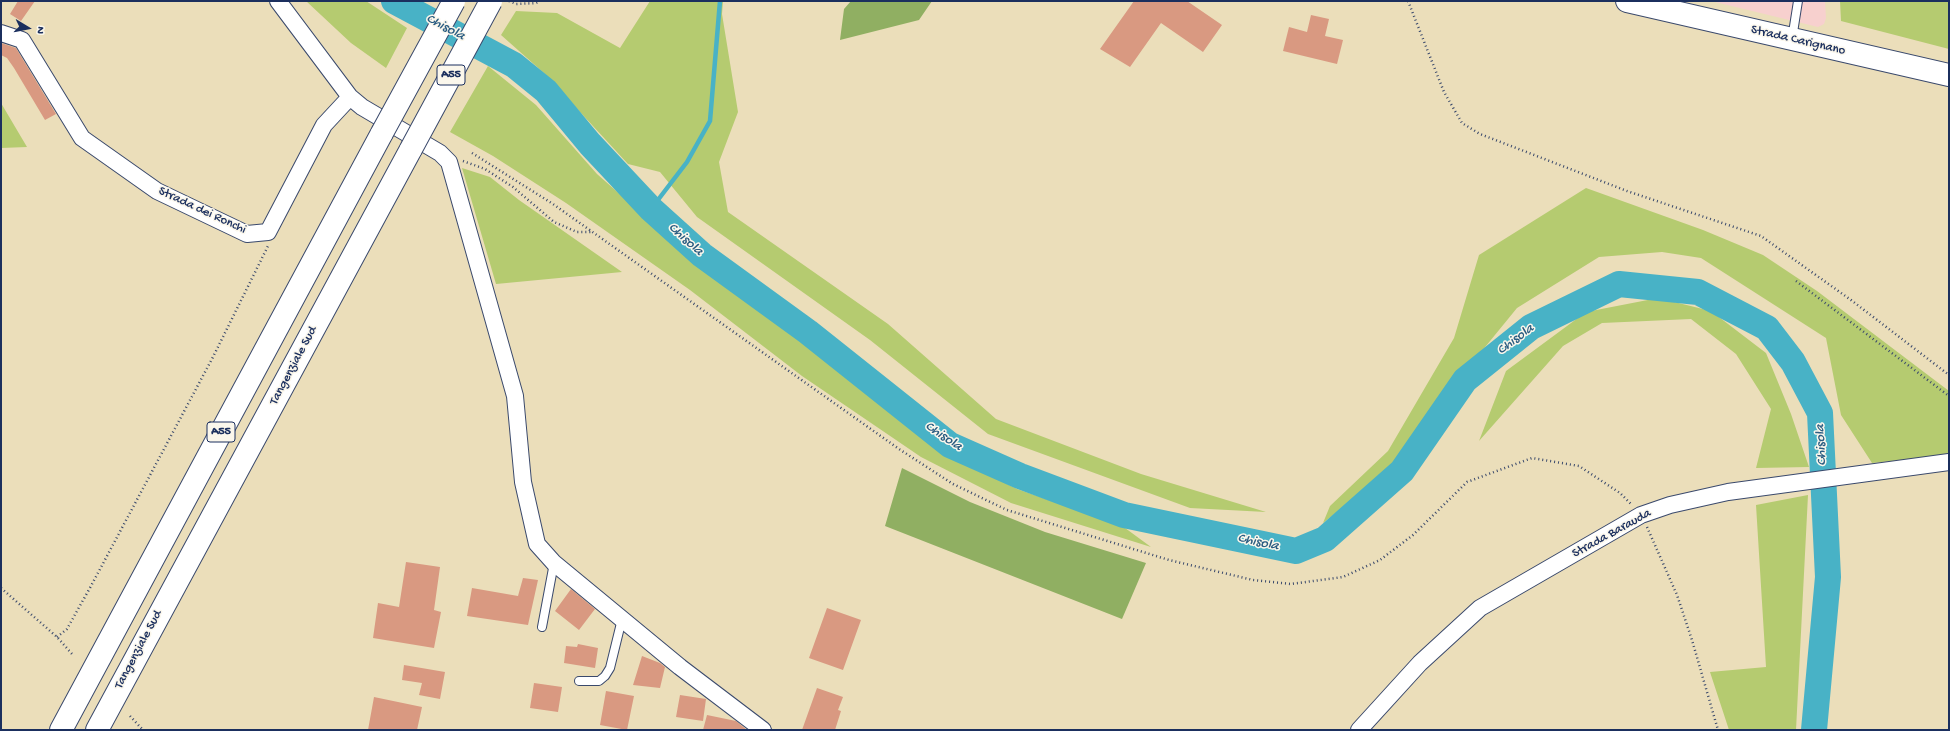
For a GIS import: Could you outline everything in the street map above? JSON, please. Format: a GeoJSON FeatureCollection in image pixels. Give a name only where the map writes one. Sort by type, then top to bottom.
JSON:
{"type":"FeatureCollection","features":[{"type":"Feature","properties":{"kind":"main road","name":"A55"},"geometry":{"type":"LineString","coordinates":[[61,730],[454,1]]}},
{"type":"Feature","properties":{"kind":"main road","name":"Tangenziale Sud"},"geometry":{"type":"LineString","coordinates":[[96,730],[491,1]]}},
{"type":"Feature","properties":{"kind":"main road","name":"Strada Carignano"},"geometry":{"type":"LineString","coordinates":[[1638,2],[1688,11],[1792,40],[1949,75]]}},
{"type":"Feature","properties":{"kind":"street"},"geometry":{"type":"LineString","coordinates":[[278,1],[350,97],[362,107],[440,153],[449,162],[514,396],[523,482],[537,544],[554,563],[680,667],[763,730]]}},
{"type":"Feature","properties":{"kind":"street","name":"Strada dei Ronchi"},"geometry":{"type":"LineString","coordinates":[[1,33],[22,40],[82,138],[157,191],[247,234],[268,232]]}},
{"type":"Feature","properties":{"kind":"street"},"geometry":{"type":"LineString","coordinates":[[268,232],[324,125],[350,97]]}},
{"type":"Feature","properties":{"kind":"street","name":"Strada Barauda"},"geometry":{"type":"LineString","coordinates":[[1359,730],[1420,662],[1480,608],[1641,515],[1670,505],[1728,492],[1949,462]]}},
{"type":"Feature","properties":{"kind":"lane"},"geometry":{"type":"LineString","coordinates":[[1792,40],[1798,1]]}},
{"type":"Feature","properties":{"kind":"lane"},"geometry":{"type":"LineString","coordinates":[[542,627],[554,563]]}},
{"type":"Feature","properties":{"kind":"lane"},"geometry":{"type":"LineString","coordinates":[[579,681],[599,682],[605,676],[610,668],[622,619]]}},
{"type":"Feature","properties":{"kind":"path"},"geometry":{"type":"LineString","coordinates":[[509,1],[516,4],[536,3],[540,1]]}},
{"type":"Feature","properties":{"kind":"path"},"geometry":{"type":"LineString","coordinates":[[1408,1],[1444,92],[1462,123],[1480,134],[1627,191],[1761,236],[1851,300],[1949,375]]}},
{"type":"Feature","properties":{"kind":"path"},"geometry":{"type":"LineString","coordinates":[[472,153],[553,204],[899,449],[953,484],[1007,510],[1169,560],[1252,580],[1291,584],[1343,577],[1380,560],[1413,535],[1467,482],[1532,458],[1579,466],[1620,493],[1641,515],[1677,595],[1692,640],[1718,730]]}},
{"type":"Feature","properties":{"kind":"path"},"geometry":{"type":"LineString","coordinates":[[449,162],[466,161],[485,169],[513,187],[554,222],[577,232],[593,232]]}},
{"type":"Feature","properties":{"kind":"path"},"geometry":{"type":"LineString","coordinates":[[57,637],[67,629],[78,611],[213,357],[268,249],[268,232]]}},
{"type":"Feature","properties":{"kind":"path"},"geometry":{"type":"LineString","coordinates":[[1796,281],[1949,396]]}},
{"type":"Feature","properties":{"kind":"path"},"geometry":{"type":"LineString","coordinates":[[1,588],[57,637],[72,654]]}},
{"type":"Feature","properties":{"kind":"path"},"geometry":{"type":"LineString","coordinates":[[130,716],[142,730]]}},
{"type":"Feature","properties":{"kind":"shaded area"},"geometry":{"type":"Polygon","coordinates":[[[1711,1],[1825,1],[1826,18],[1824,24],[1818,27],[1711,1]]]}},
{"type":"Feature","properties":{"kind":"green space"},"geometry":{"type":"Polygon","coordinates":[[[306,1],[366,1],[407,28],[386,68],[351,43],[306,1]]]}},
{"type":"Feature","properties":{"kind":"green space"},"geometry":{"type":"Polygon","coordinates":[[[650,1],[723,1],[722,14],[738,112],[719,162],[728,212],[888,324],[996,419],[1141,474],[1266,512],[1190,508],[988,434],[870,340],[697,217],[660,172],[628,164],[545,74],[501,35],[516,11],[557,13],[620,48],[650,1]]]}},
{"type":"Feature","properties":{"kind":"green space"},"geometry":{"type":"Polygon","coordinates":[[[851,1],[932,1],[919,20],[840,40],[844,9],[851,1]]]}},
{"type":"Feature","properties":{"kind":"green space"},"geometry":{"type":"Polygon","coordinates":[[[1840,1],[1949,1],[1949,49],[1841,21],[1840,1]]]}},
{"type":"Feature","properties":{"kind":"green space"},"geometry":{"type":"Polygon","coordinates":[[[488,66],[536,105],[597,174],[707,271],[823,356],[931,445],[1017,489],[1121,525],[1151,547],[1011,503],[921,457],[802,376],[690,290],[566,203],[493,156],[450,132],[488,66]]]}},
{"type":"Feature","properties":{"kind":"green space"},"geometry":{"type":"Polygon","coordinates":[[[1,103],[27,147],[1,148],[1,103]]]}},
{"type":"Feature","properties":{"kind":"green space"},"geometry":{"type":"Polygon","coordinates":[[[462,168],[490,177],[519,200],[622,272],[496,284],[462,168]]]}},
{"type":"Feature","properties":{"kind":"green space"},"geometry":{"type":"Polygon","coordinates":[[[1586,188],[1703,230],[1763,255],[1817,291],[1949,391],[1949,455],[1872,463],[1841,415],[1826,338],[1701,258],[1662,252],[1599,257],[1517,308],[1468,368],[1397,465],[1323,523],[1330,506],[1388,451],[1454,338],[1479,255],[1586,188]]]}},
{"type":"Feature","properties":{"kind":"green space"},"geometry":{"type":"Polygon","coordinates":[[[1658,298],[1711,311],[1766,353],[1791,414],[1809,467],[1756,468],[1771,409],[1736,354],[1691,319],[1602,323],[1563,346],[1479,441],[1506,371],[1586,312],[1658,298]]]}},
{"type":"Feature","properties":{"kind":"green space"},"geometry":{"type":"Polygon","coordinates":[[[902,468],[970,502],[1045,532],[1146,563],[1122,619],[885,526],[902,468]]]}},
{"type":"Feature","properties":{"kind":"green space"},"geometry":{"type":"Polygon","coordinates":[[[1808,495],[1796,730],[1729,730],[1710,672],[1766,667],[1756,505],[1808,495]]]}},
{"type":"Feature","properties":{"kind":"building"},"geometry":{"type":"Polygon","coordinates":[[[18,1],[35,1],[21,21],[10,14],[18,1]]]}},
{"type":"Feature","properties":{"kind":"building"},"geometry":{"type":"Polygon","coordinates":[[[1134,1],[1187,1],[1222,25],[1203,52],[1161,23],[1130,67],[1100,49],[1134,1]]]}},
{"type":"Feature","properties":{"kind":"building"},"geometry":{"type":"Polygon","coordinates":[[[1311,15],[1329,19],[1325,36],[1343,40],[1337,64],[1283,51],[1289,27],[1307,32],[1311,15]]]}},
{"type":"Feature","properties":{"kind":"building"},"geometry":{"type":"Polygon","coordinates":[[[1,43],[16,48],[56,114],[45,120],[14,68],[7,58],[1,55],[1,43]]]}},
{"type":"Feature","properties":{"kind":"building"},"geometry":{"type":"Polygon","coordinates":[[[406,562],[440,567],[434,610],[441,612],[434,648],[373,638],[378,603],[399,607],[406,562]]]}},
{"type":"Feature","properties":{"kind":"building"},"geometry":{"type":"Polygon","coordinates":[[[523,578],[538,580],[528,625],[467,616],[472,588],[518,596],[523,578]]]}},
{"type":"Feature","properties":{"kind":"building"},"geometry":{"type":"Polygon","coordinates":[[[571,589],[595,609],[579,630],[555,611],[571,589]]]}},
{"type":"Feature","properties":{"kind":"building"},"geometry":{"type":"Polygon","coordinates":[[[827,608],[861,620],[843,670],[809,658],[827,608]]]}},
{"type":"Feature","properties":{"kind":"building"},"geometry":{"type":"Polygon","coordinates":[[[578,644],[598,648],[595,668],[564,663],[566,646],[577,647],[578,644]]]}},
{"type":"Feature","properties":{"kind":"building"},"geometry":{"type":"Polygon","coordinates":[[[642,656],[660,663],[665,667],[660,688],[633,685],[642,656]]]}},
{"type":"Feature","properties":{"kind":"building"},"geometry":{"type":"Polygon","coordinates":[[[404,665],[445,672],[440,699],[419,695],[422,683],[402,680],[404,665]]]}},
{"type":"Feature","properties":{"kind":"building"},"geometry":{"type":"Polygon","coordinates":[[[534,683],[562,687],[558,712],[530,708],[534,683]]]}},
{"type":"Feature","properties":{"kind":"building"},"geometry":{"type":"Polygon","coordinates":[[[817,688],[843,697],[838,710],[841,711],[835,730],[802,730],[817,688]]]}},
{"type":"Feature","properties":{"kind":"building"},"geometry":{"type":"Polygon","coordinates":[[[606,691],[634,696],[627,730],[600,725],[606,691]]]}},
{"type":"Feature","properties":{"kind":"building"},"geometry":{"type":"Polygon","coordinates":[[[680,695],[706,699],[703,721],[676,717],[680,695]]]}},
{"type":"Feature","properties":{"kind":"building"},"geometry":{"type":"Polygon","coordinates":[[[374,697],[422,707],[417,730],[368,730],[374,697]]]}},
{"type":"Feature","properties":{"kind":"building"},"geometry":{"type":"Polygon","coordinates":[[[707,715],[736,721],[747,730],[703,730],[707,715]]]}},
{"type":"Feature","properties":{"kind":"waterway","name":"Chisola"},"geometry":{"type":"LineString","coordinates":[[394,1],[514,65],[546,91],[590,144],[651,209],[702,255],[808,332],[950,445],[1020,476],[1124,515],[1296,551],[1325,539],[1402,471],[1465,380],[1531,327],[1619,284],[1698,292],[1767,328],[1793,362],[1820,413],[1828,577],[1814,730]]}},
{"type":"Feature","properties":{"kind":"waterway"},"geometry":{"type":"LineString","coordinates":[[651,209],[687,162],[710,121],[720,1]]}}]}
